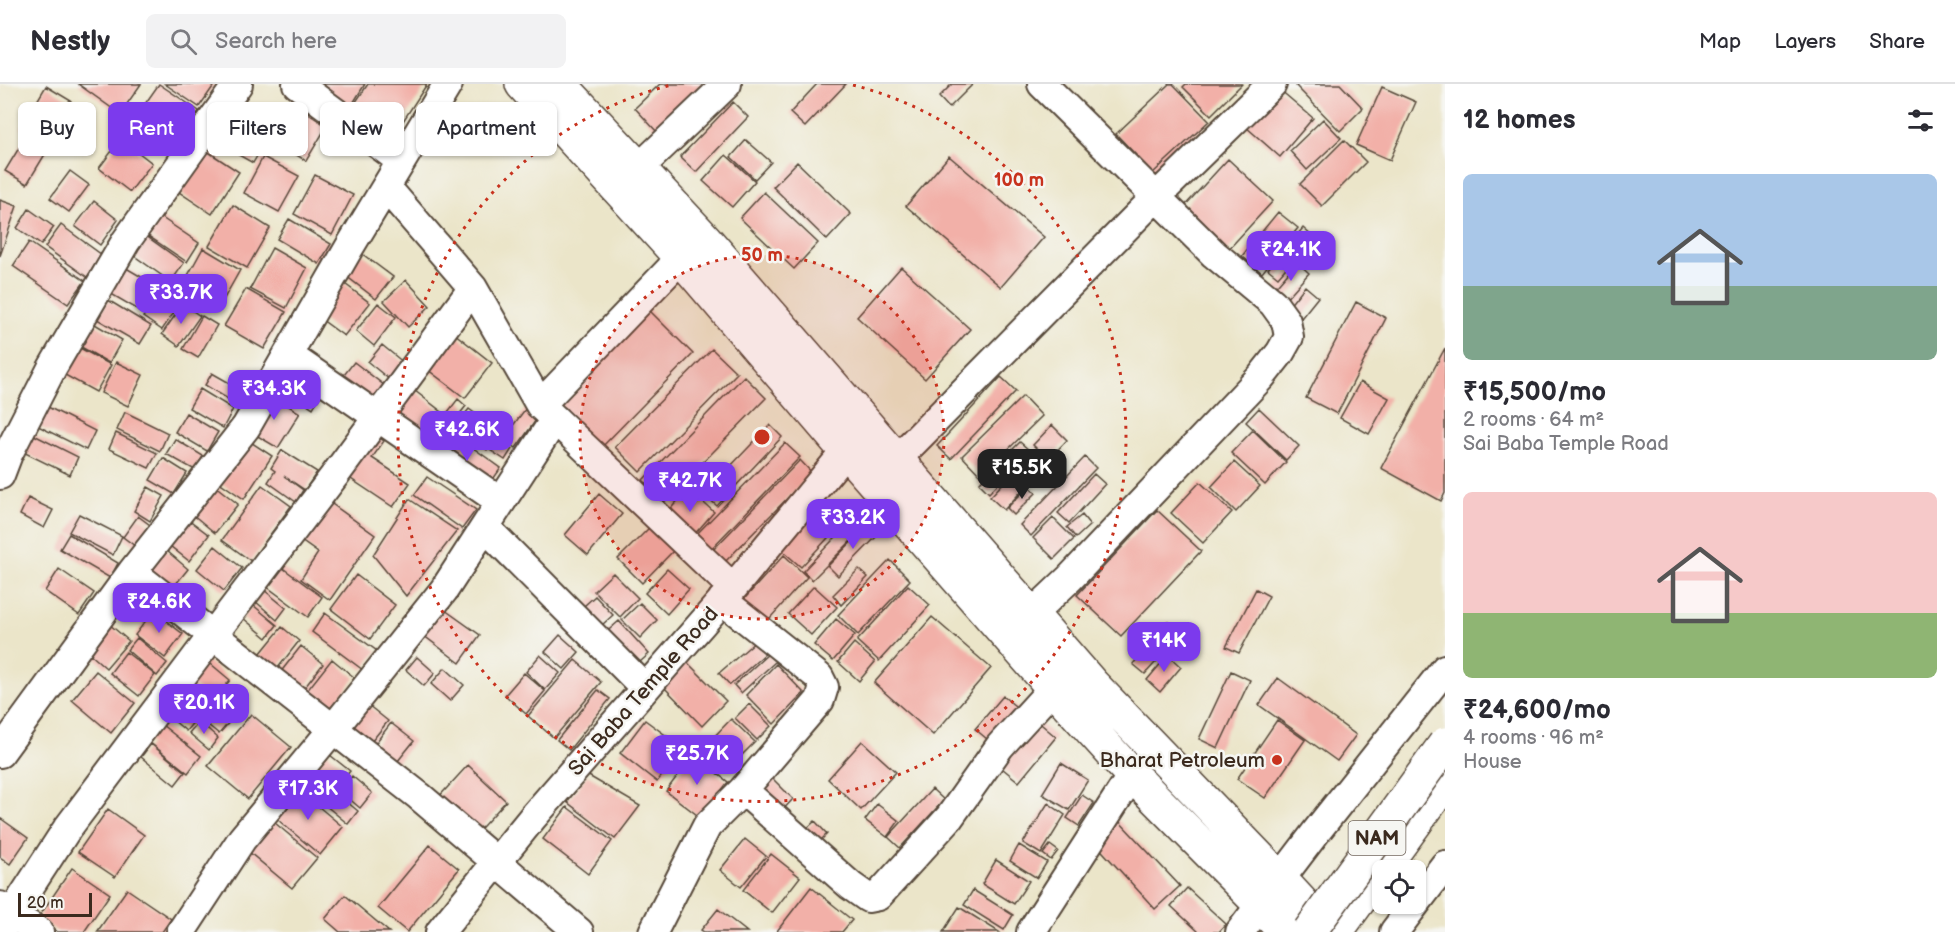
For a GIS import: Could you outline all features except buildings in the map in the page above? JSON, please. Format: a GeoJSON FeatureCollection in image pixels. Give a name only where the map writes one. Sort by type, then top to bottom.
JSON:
{"type":"FeatureCollection","features":[{"type":"Feature","properties":{"kind":"main road"},"geometry":{"type":"LineString","coordinates":[[522,84],[681,258],[846,451],[1132,775],[1270,892],[1329,932]]}},
{"type":"Feature","properties":{"kind":"main road"},"geometry":{"type":"LineString","coordinates":[[560,84],[706,240],[1107,701],[1270,892],[1284,932]]}},
{"type":"Feature","properties":{"kind":"main road","name":"NAM"},"geometry":{"type":"LineString","coordinates":[[1309,932],[1445,744]]}},
{"type":"Feature","properties":{"kind":"main road","name":"NAM"},"geometry":{"type":"LineString","coordinates":[[1336,932],[1445,782]]}},
{"type":"Feature","properties":{"kind":"street"},"geometry":{"type":"LineString","coordinates":[[0,475],[8,454],[52,368],[126,241],[238,84]]}},
{"type":"Feature","properties":{"kind":"street"},"geometry":{"type":"LineString","coordinates":[[297,84],[401,161]]}},
{"type":"Feature","properties":{"kind":"street"},"geometry":{"type":"LineString","coordinates":[[0,753],[132,572],[246,427],[448,84]]}},
{"type":"Feature","properties":{"kind":"street"},"geometry":{"type":"LineString","coordinates":[[639,168],[727,84]]}},
{"type":"Feature","properties":{"kind":"street"},"geometry":{"type":"LineString","coordinates":[[1032,615],[1261,378],[1289,337],[1287,321],[1273,303],[1214,254],[1042,84]]}},
{"type":"Feature","properties":{"kind":"street"},"geometry":{"type":"LineString","coordinates":[[898,458],[1156,197],[1272,84]]}},
{"type":"Feature","properties":{"kind":"street"},"geometry":{"type":"LineString","coordinates":[[386,187],[473,288],[548,412],[728,594],[819,677],[824,687],[820,700],[744,790],[707,826],[653,932]]}},
{"type":"Feature","properties":{"kind":"street"},"geometry":{"type":"LineString","coordinates":[[181,932],[242,839],[444,590],[501,502],[548,412],[681,258]]}},
{"type":"Feature","properties":{"kind":"street"},"geometry":{"type":"LineString","coordinates":[[39,932],[4,917],[67,829],[378,418],[473,288]]}},
{"type":"Feature","properties":{"kind":"street"},"geometry":{"type":"LineString","coordinates":[[288,355],[501,502]]}},
{"type":"Feature","properties":{"kind":"street","name":"Sai Baba Temple Road"},"geometry":{"type":"LineString","coordinates":[[440,932],[533,817],[728,594],[846,451]]}},
{"type":"Feature","properties":{"kind":"street"},"geometry":{"type":"LineString","coordinates":[[484,527],[645,688]]}},
{"type":"Feature","properties":{"kind":"street"},"geometry":{"type":"LineString","coordinates":[[132,572],[418,796],[579,932]]}},
{"type":"Feature","properties":{"kind":"street"},"geometry":{"type":"LineString","coordinates":[[1240,932],[1445,669]]}},
{"type":"Feature","properties":{"kind":"street"},"geometry":{"type":"LineString","coordinates":[[744,790],[851,886],[868,898],[878,896],[949,818],[1000,746],[1053,688]]}},
{"type":"Feature","properties":{"kind":"street"},"geometry":{"type":"LineString","coordinates":[[1031,932],[1132,775]]}},
{"type":"Feature","properties":{"kind":"street"},"geometry":{"type":"LineString","coordinates":[[1426,890],[1445,865]]}},
{"type":"Feature","properties":{"kind":"street"},"geometry":{"type":"LineString","coordinates":[[1394,932],[1408,914]]}},
{"type":"Feature","properties":{"kind":"place","name":"Bharat Petroleum"},"geometry":{"type":"Point","coordinates":[1277,760]}}]}
